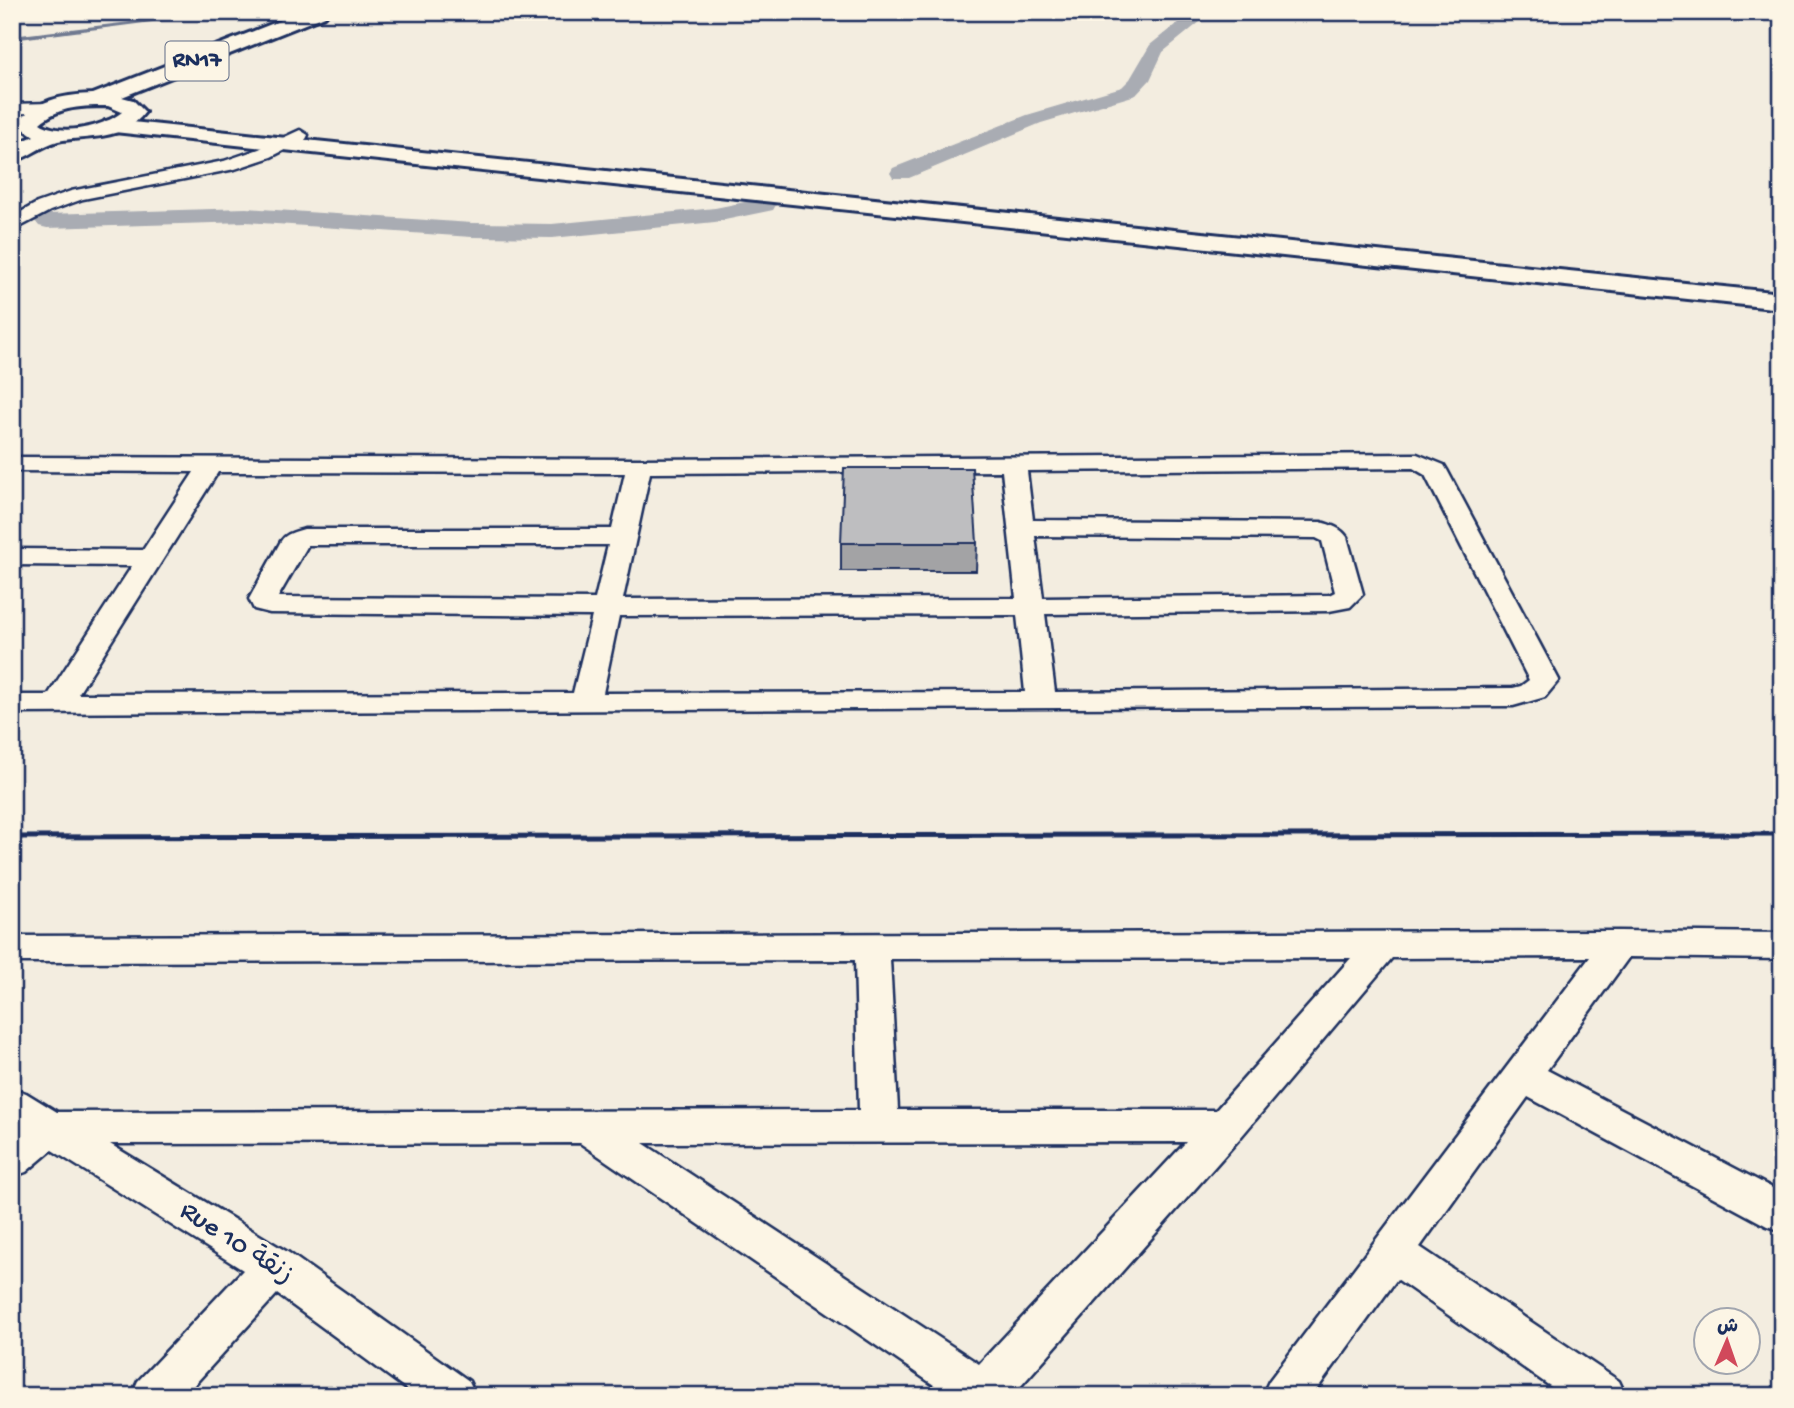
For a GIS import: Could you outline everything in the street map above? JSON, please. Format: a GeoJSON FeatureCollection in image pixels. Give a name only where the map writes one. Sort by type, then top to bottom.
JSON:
{"type":"FeatureCollection","features":[{"type":"Feature","properties":{"kind":"main road","name":"RN17"},"geometry":{"type":"LineString","coordinates":[[19,122],[51,108],[96,100],[318,19]]}},
{"type":"Feature","properties":{"kind":"main road","name":"RN17"},"geometry":{"type":"LineString","coordinates":[[19,122],[43,133],[85,133],[318,19]]}},
{"type":"Feature","properties":{"kind":"main road","name":"RN17"},"geometry":{"type":"LineString","coordinates":[[96,100],[123,116]]}},
{"type":"Feature","properties":{"kind":"main road"},"geometry":{"type":"LineString","coordinates":[[123,116],[292,140],[1782,301]]}},
{"type":"Feature","properties":{"kind":"main road","name":"RN17"},"geometry":{"type":"LineString","coordinates":[[12,155],[55,134]]}},
{"type":"Feature","properties":{"kind":"main road"},"geometry":{"type":"LineString","coordinates":[[292,140],[1782,286]]}},
{"type":"Feature","properties":{"kind":"street"},"geometry":{"type":"LineString","coordinates":[[12,225],[40,209],[69,198],[213,171],[257,158],[292,140]]}},
{"type":"Feature","properties":{"kind":"street"},"geometry":{"type":"LineString","coordinates":[[12,464],[1014,465],[1403,460],[1426,464],[1435,470],[1544,680],[1540,689],[1532,694],[1513,697],[12,704]]}},
{"type":"Feature","properties":{"kind":"street"},"geometry":{"type":"LineString","coordinates":[[1014,465],[1041,701]]}},
{"type":"Feature","properties":{"kind":"street"},"geometry":{"type":"LineString","coordinates":[[56,705],[210,466]]}},
{"type":"Feature","properties":{"kind":"street"},"geometry":{"type":"LineString","coordinates":[[586,702],[639,466]]}},
{"type":"Feature","properties":{"kind":"street"},"geometry":{"type":"LineString","coordinates":[[623,537],[303,537],[294,541],[262,599],[270,605],[607,609],[1329,603],[1340,601],[1349,594],[1334,537],[1321,530],[1021,528]]}},
{"type":"Feature","properties":{"kind":"street"},"geometry":{"type":"LineString","coordinates":[[12,557],[151,558]]}},
{"type":"Feature","properties":{"kind":"street"},"geometry":{"type":"LineString","coordinates":[[587,1127],[986,1394],[1226,1126],[1382,944]]}},
{"type":"Feature","properties":{"kind":"street"},"geometry":{"type":"LineString","coordinates":[[12,949],[1382,944],[1782,946]]}},
{"type":"Feature","properties":{"kind":"street"},"geometry":{"type":"LineString","coordinates":[[1285,1396],[1619,944]]}},
{"type":"Feature","properties":{"kind":"street"},"geometry":{"type":"LineString","coordinates":[[872,946],[879,1127]]}},
{"type":"Feature","properties":{"kind":"street"},"geometry":{"type":"LineString","coordinates":[[1522,1075],[1782,1213]]}},
{"type":"Feature","properties":{"kind":"street","name":"Rue 10 زنقة"},"geometry":{"type":"LineString","coordinates":[[12,1104],[274,1267],[453,1396]]}},
{"type":"Feature","properties":{"kind":"street"},"geometry":{"type":"LineString","coordinates":[[12,1160],[50,1128],[1226,1126]]}},
{"type":"Feature","properties":{"kind":"street"},"geometry":{"type":"LineString","coordinates":[[1392,1252],[1603,1396]]}},
{"type":"Feature","properties":{"kind":"street"},"geometry":{"type":"LineString","coordinates":[[154,1396],[274,1267]]}},
{"type":"Feature","properties":{"kind":"building"},"geometry":{"type":"Polygon","coordinates":[[[844,468],[972,468],[977,543],[841,543],[844,468]]]}},
{"type":"Feature","properties":{"kind":"waterway"},"geometry":{"type":"LineString","coordinates":[[12,38],[228,12]]}},
{"type":"Feature","properties":{"kind":"waterway"},"geometry":{"type":"LineString","coordinates":[[901,173],[1034,119],[1129,91],[1140,80],[1157,49],[1203,12]]}},
{"type":"Feature","properties":{"kind":"waterway"},"geometry":{"type":"LineString","coordinates":[[47,221],[246,215],[472,230],[552,231],[715,215],[765,205]]}},
{"type":"Feature","properties":{"kind":"railway"},"geometry":{"type":"LineString","coordinates":[[12,837],[1782,834]]}}]}
